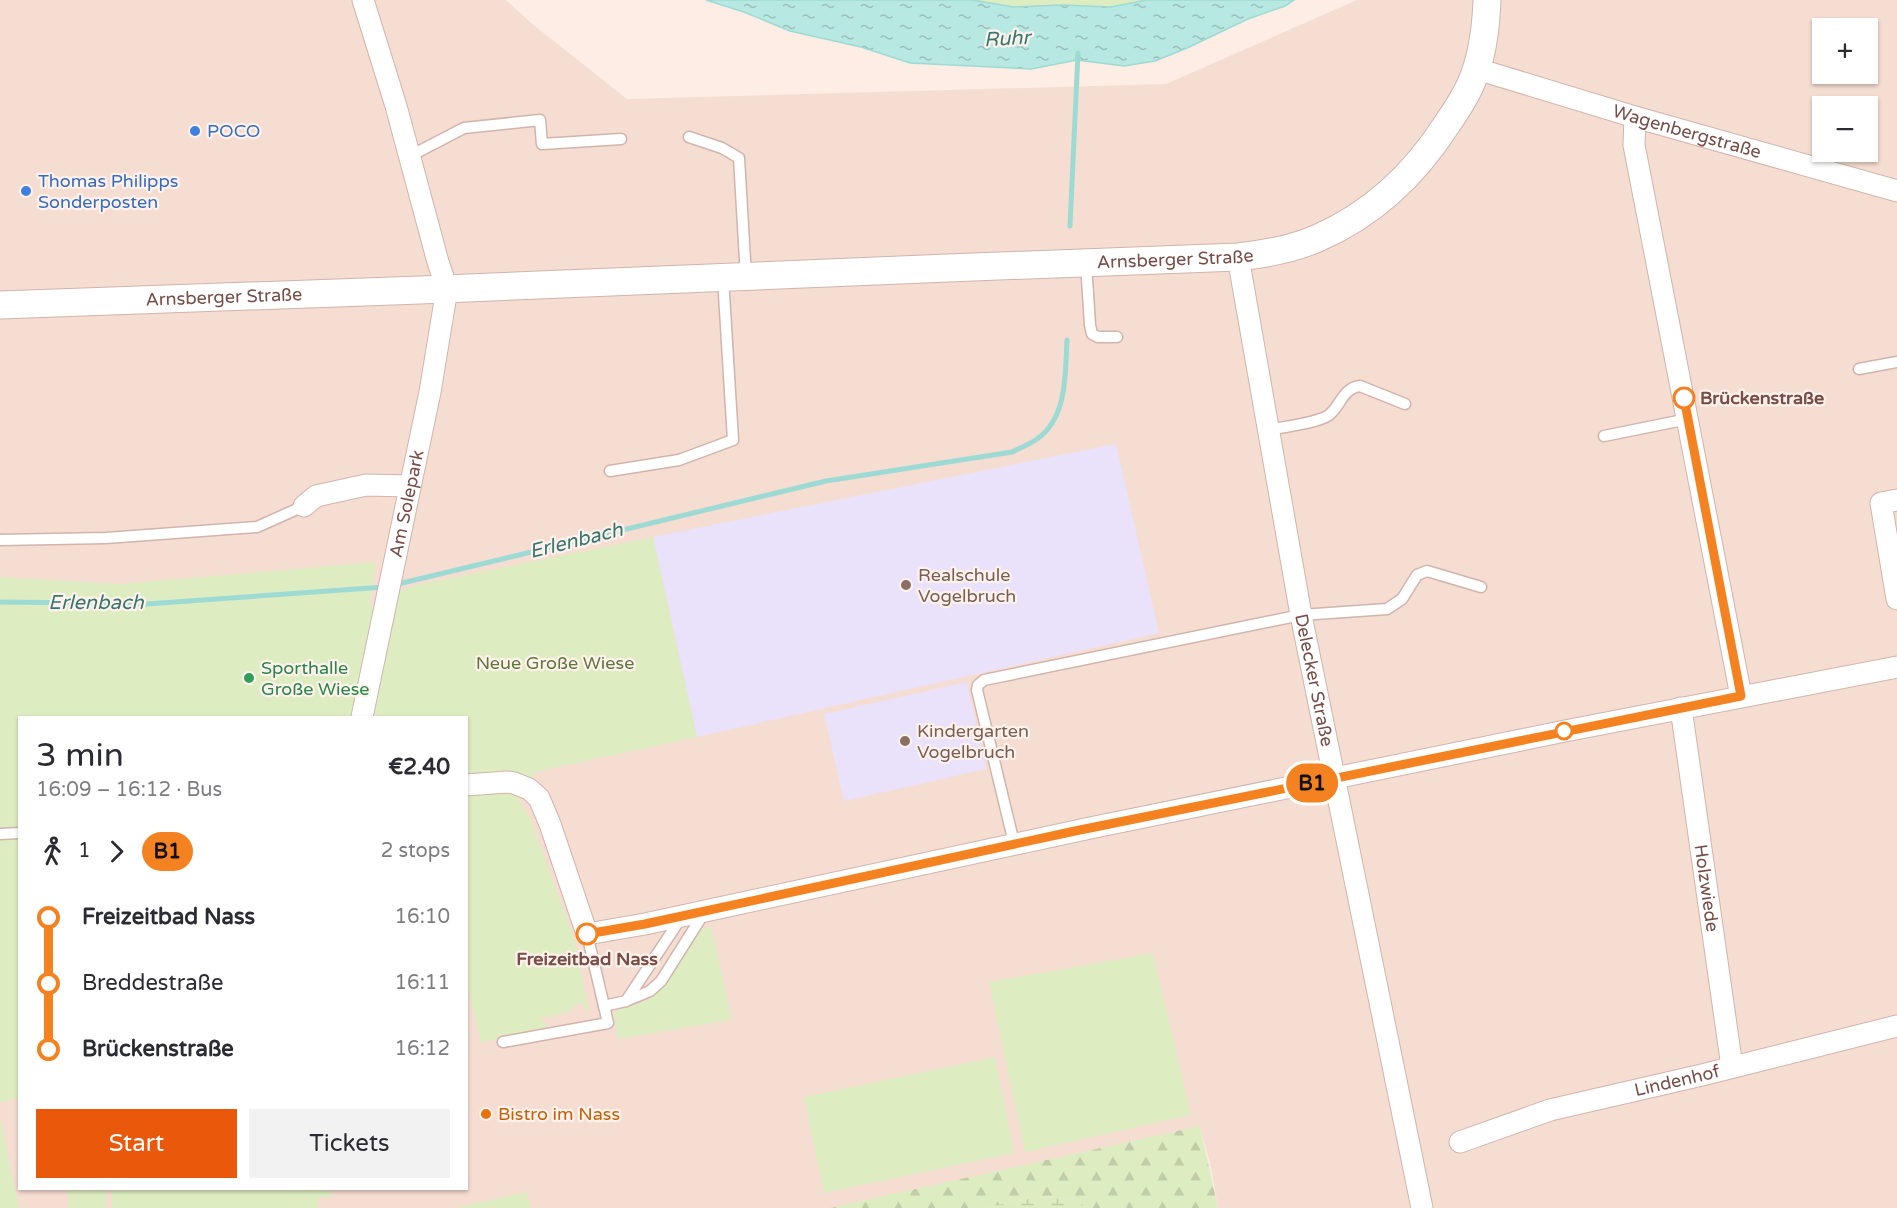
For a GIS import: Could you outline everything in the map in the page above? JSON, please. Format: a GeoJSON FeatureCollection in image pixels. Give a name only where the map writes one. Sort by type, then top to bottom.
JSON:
{"type":"FeatureCollection","features":[{"type":"Feature","properties":{"kind":"street"},"geometry":{"type":"LineString","coordinates":[[363,0],[447,289]]}},
{"type":"Feature","properties":{"kind":"street","name":"Arnsberger Straße"},"geometry":{"type":"LineString","coordinates":[[0,305],[1238,257],[1282,250],[1317,239],[1372,208],[1402,182],[1420,162],[1458,108],[1472,82],[1483,46],[1487,0]]}},
{"type":"Feature","properties":{"kind":"street","name":"Wagenbergstraße"},"geometry":{"type":"LineString","coordinates":[[1477,69],[1635,117],[1897,191]]}},
{"type":"Feature","properties":{"kind":"street"},"geometry":{"type":"LineString","coordinates":[[1635,117],[1634,145],[1741,696]]}},
{"type":"Feature","properties":{"kind":"street","name":"Delecker Straße"},"geometry":{"type":"LineString","coordinates":[[1238,257],[1301,615],[1422,1208]]}},
{"type":"Feature","properties":{"kind":"street","name":"Am Solepark"},"geometry":{"type":"LineString","coordinates":[[362,716],[430,392],[447,289]]}},
{"type":"Feature","properties":{"kind":"street"},"geometry":{"type":"LineString","coordinates":[[304,506],[316,496],[366,485],[410,486]]}},
{"type":"Feature","properties":{"kind":"street"},"geometry":{"type":"LineString","coordinates":[[1897,500],[1881,504],[1897,599]]}},
{"type":"Feature","properties":{"kind":"street"},"geometry":{"type":"LineString","coordinates":[[468,785],[514,783],[529,789],[539,798],[587,934],[1014,843],[1741,696],[1897,667]]}},
{"type":"Feature","properties":{"kind":"street","name":"Holzwiede"},"geometry":{"type":"LineString","coordinates":[[1681,708],[1732,1067]]}},
{"type":"Feature","properties":{"kind":"street","name":"Lindenhof"},"geometry":{"type":"LineString","coordinates":[[1460,1142],[1550,1110],[1897,1026]]}},
{"type":"Feature","properties":{"kind":"lane"},"geometry":{"type":"LineString","coordinates":[[410,156],[464,128],[540,120],[542,144],[621,139]]}},
{"type":"Feature","properties":{"kind":"lane"},"geometry":{"type":"LineString","coordinates":[[610,471],[679,460],[733,440],[739,158],[722,148],[689,137]]}},
{"type":"Feature","properties":{"kind":"lane"},"geometry":{"type":"LineString","coordinates":[[1086,263],[1092,334],[1098,338],[1117,337]]}},
{"type":"Feature","properties":{"kind":"lane"},"geometry":{"type":"LineString","coordinates":[[1859,369],[1897,363]]}},
{"type":"Feature","properties":{"kind":"lane"},"geometry":{"type":"LineString","coordinates":[[1268,430],[1323,418],[1336,408],[1347,390],[1355,386],[1404,404]]}},
{"type":"Feature","properties":{"kind":"lane"},"geometry":{"type":"LineString","coordinates":[[1604,436],[1688,419]]}},
{"type":"Feature","properties":{"kind":"lane"},"geometry":{"type":"LineString","coordinates":[[0,540],[106,538],[257,526],[304,506]]}},
{"type":"Feature","properties":{"kind":"lane"},"geometry":{"type":"LineString","coordinates":[[1014,843],[977,690],[980,682],[1301,615],[1387,609],[1402,599],[1417,574],[1427,571],[1481,587]]}},
{"type":"Feature","properties":{"kind":"lane"},"geometry":{"type":"LineString","coordinates":[[0,834],[18,833]]}},
{"type":"Feature","properties":{"kind":"lane"},"geometry":{"type":"LineString","coordinates":[[604,1006],[626,1001],[650,991],[661,981],[706,910]]}},
{"type":"Feature","properties":{"kind":"lane"},"geometry":{"type":"LineString","coordinates":[[626,1001],[683,915]]}},
{"type":"Feature","properties":{"kind":"lane"},"geometry":{"type":"LineString","coordinates":[[502,1042],[608,1023],[587,934]]}},
{"type":"Feature","properties":{"kind":"shaded area"},"geometry":{"type":"Polygon","coordinates":[[[0,0],[506,0],[531,23],[627,99],[1166,84],[1357,0],[1897,0],[1897,1208],[1218,1208],[1210,1163],[1200,1127],[830,1208],[0,1208],[0,0]]]}},
{"type":"Feature","properties":{"kind":"shaded area","name":"Realschule Vogelbruch"},"geometry":{"type":"Polygon","coordinates":[[[1116,444],[1159,633],[697,737],[653,537],[1116,444]]]}},
{"type":"Feature","properties":{"kind":"shaded area","name":"Kindergarten Vogelbruch"},"geometry":{"type":"Polygon","coordinates":[[[967,682],[986,769],[844,801],[824,714],[967,682]]]}},
{"type":"Feature","properties":{"kind":"green space"},"geometry":{"type":"Polygon","coordinates":[[[972,0],[1146,0],[1111,7],[1061,5],[1014,7],[972,0]]]}},
{"type":"Feature","properties":{"kind":"green space","name":"Neue Große Wiese"},"geometry":{"type":"Polygon","coordinates":[[[653,537],[697,737],[535,772],[519,801],[530,817],[574,938],[589,1013],[580,1002],[567,1013],[541,1018],[550,1030],[481,1042],[468,989],[468,716],[18,716],[18,1098],[0,1102],[0,577],[119,584],[376,562],[370,606],[411,586],[653,537]]]}},
{"type":"Feature","properties":{"kind":"green space"},"geometry":{"type":"Polygon","coordinates":[[[711,926],[732,1020],[618,1039],[614,1013],[653,996],[693,938],[701,930],[711,926]]]}},
{"type":"Feature","properties":{"kind":"green space"},"geometry":{"type":"Polygon","coordinates":[[[1153,953],[1191,1115],[1025,1152],[989,982],[1153,953]]]}},
{"type":"Feature","properties":{"kind":"green space"},"geometry":{"type":"Polygon","coordinates":[[[995,1057],[1014,1153],[824,1193],[804,1097],[995,1057]]]}},
{"type":"Feature","properties":{"kind":"green space"},"geometry":{"type":"Polygon","coordinates":[[[0,1117],[19,1208],[0,1208],[0,1117]]]}},
{"type":"Feature","properties":{"kind":"green space"},"geometry":{"type":"Polygon","coordinates":[[[1200,1126],[1218,1208],[1086,1208],[1077,1199],[1044,1196],[983,1208],[830,1208],[1200,1126]]]}},
{"type":"Feature","properties":{"kind":"green space"},"geometry":{"type":"Polygon","coordinates":[[[66,1190],[107,1190],[106,1208],[68,1208],[66,1190]]]}},
{"type":"Feature","properties":{"kind":"green space"},"geometry":{"type":"Polygon","coordinates":[[[112,1190],[330,1190],[331,1197],[317,1198],[318,1208],[112,1208],[112,1190]]]}},
{"type":"Feature","properties":{"kind":"green space"},"geometry":{"type":"Polygon","coordinates":[[[527,1192],[531,1208],[456,1208],[527,1192]]]}},
{"type":"Feature","properties":{"kind":"green space"},"geometry":{"type":"Polygon","coordinates":[[[1044,1196],[1077,1199],[1086,1208],[983,1208],[1044,1196]]]}},
{"type":"Feature","properties":{"kind":"water","name":"Ruhr"},"geometry":{"type":"Polygon","coordinates":[[[706,0],[972,0],[1014,7],[1061,5],[1111,7],[1146,0],[1294,0],[1285,6],[1248,19],[1155,61],[1124,66],[1077,60],[1031,69],[910,63],[861,47],[790,31],[744,12],[706,0]]]}},
{"type":"Feature","properties":{"kind":"waterway"},"geometry":{"type":"LineString","coordinates":[[1070,226],[1078,53]]}},
{"type":"Feature","properties":{"kind":"waterway","name":"Erlenbach"},"geometry":{"type":"LineString","coordinates":[[394,585],[826,481],[1012,452],[1037,439],[1047,430],[1060,407],[1065,380],[1067,340]]}},
{"type":"Feature","properties":{"kind":"waterway","name":"Erlenbach"},"geometry":{"type":"LineString","coordinates":[[0,602],[132,605],[385,587]]}},
{"type":"Feature","properties":{"kind":"bus line","name":"B1"},"geometry":{"type":"LineString","coordinates":[[587,934],[645,924],[1095,826],[1741,696],[1684,398]]}},
{"type":"Feature","properties":{"kind":"place","name":"POCO"},"geometry":{"type":"Point","coordinates":[195,131]}},
{"type":"Feature","properties":{"kind":"place","name":"Thomas Philipps Sonderposten"},"geometry":{"type":"Point","coordinates":[26,191]}},
{"type":"Feature","properties":{"kind":"place","name":"Brückenstraße"},"geometry":{"type":"Point","coordinates":[1684,398]}},
{"type":"Feature","properties":{"kind":"place","name":"Realschule Vogelbruch"},"geometry":{"type":"Point","coordinates":[906,585]}},
{"type":"Feature","properties":{"kind":"place","name":"Sporthalle Große Wiese"},"geometry":{"type":"Point","coordinates":[249,678]}},
{"type":"Feature","properties":{"kind":"place","name":"Kindergarten Vogelbruch"},"geometry":{"type":"Point","coordinates":[905,741]}},
{"type":"Feature","properties":{"kind":"place","name":"Freizeitbad Nass"},"geometry":{"type":"Point","coordinates":[587,934]}},
{"type":"Feature","properties":{"kind":"place","name":"Bistro im Nass"},"geometry":{"type":"Point","coordinates":[486,1114]}}]}
